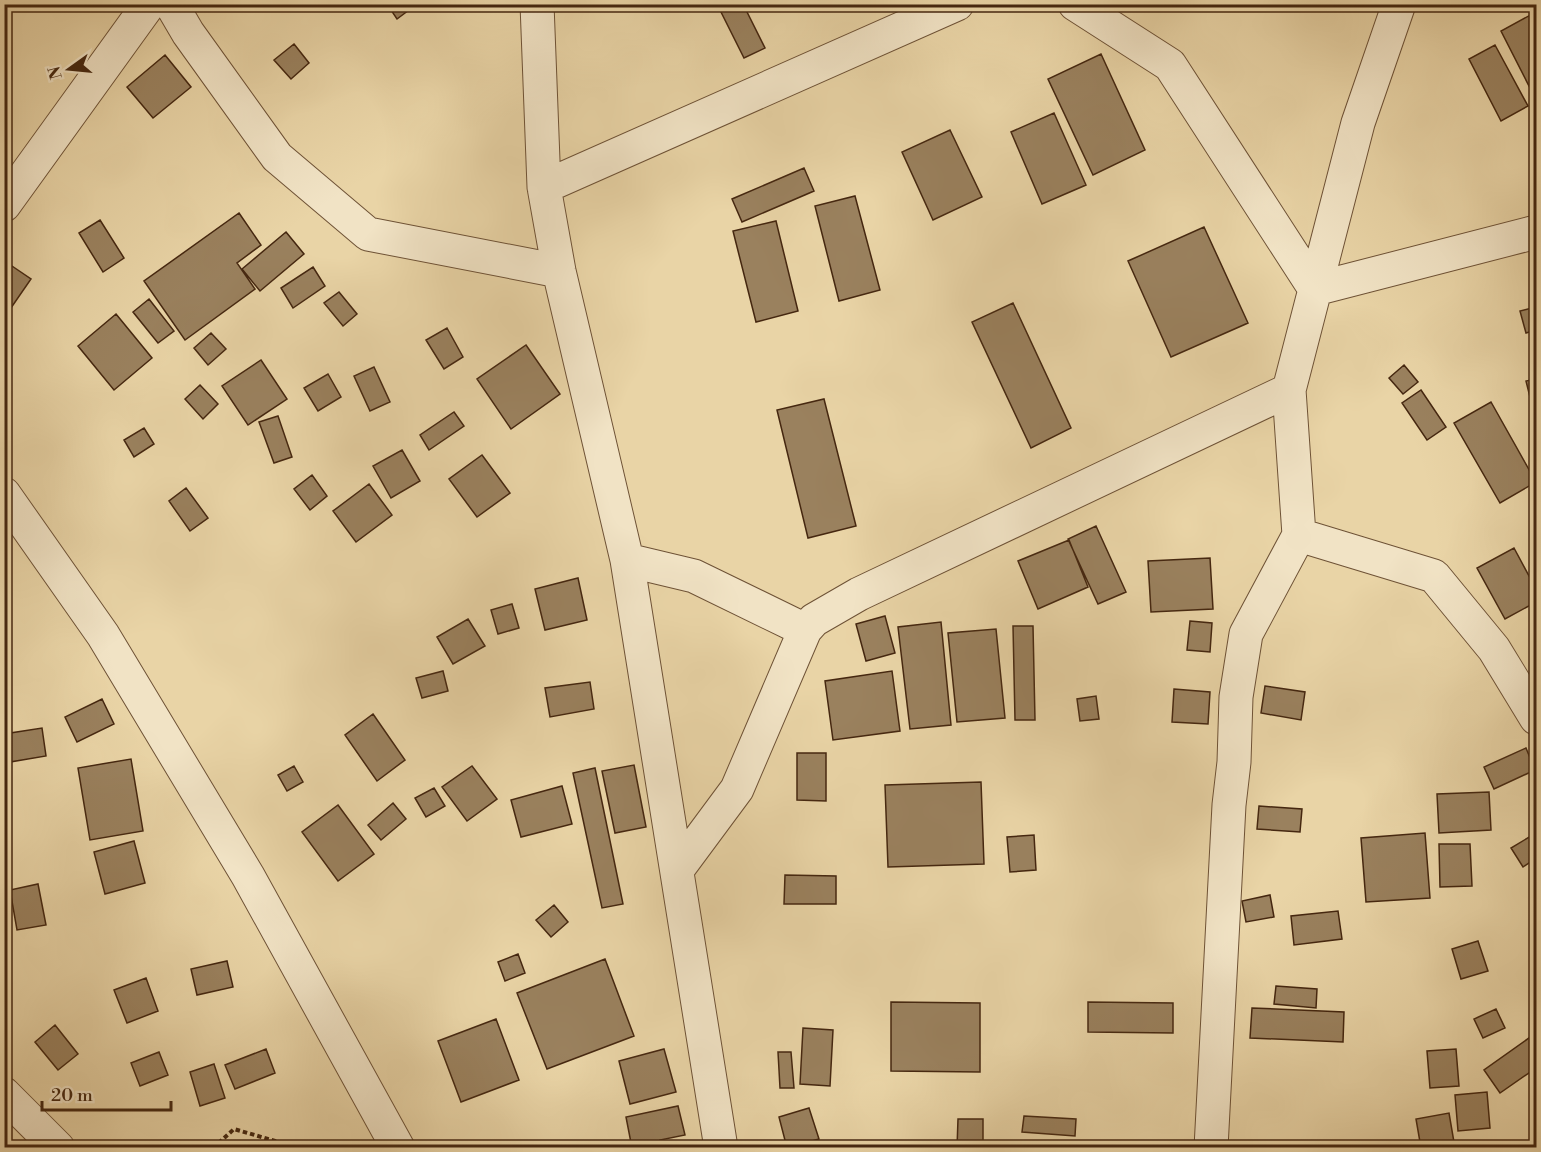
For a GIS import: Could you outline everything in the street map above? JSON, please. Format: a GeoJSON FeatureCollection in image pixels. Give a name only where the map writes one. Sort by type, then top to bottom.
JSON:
{"type":"FeatureCollection","features":[{"type":"Feature","properties":{"kind":"street"},"geometry":{"type":"LineString","coordinates":[[4,205],[149,4]]}},
{"type":"Feature","properties":{"kind":"street"},"geometry":{"type":"LineString","coordinates":[[171,4],[188,33],[277,157],[368,234],[559,271]]}},
{"type":"Feature","properties":{"kind":"street"},"geometry":{"type":"LineString","coordinates":[[537,4],[544,187],[559,271],[627,560],[721,1148]]}},
{"type":"Feature","properties":{"kind":"street"},"geometry":{"type":"LineString","coordinates":[[544,187],[957,4]]}},
{"type":"Feature","properties":{"kind":"street"},"geometry":{"type":"LineString","coordinates":[[1075,4],[1170,65],[1315,289]]}},
{"type":"Feature","properties":{"kind":"street"},"geometry":{"type":"LineString","coordinates":[[1211,1148],[1236,697],[1246,634],[1299,535],[1289,390],[1358,123],[1399,4]]}},
{"type":"Feature","properties":{"kind":"street"},"geometry":{"type":"LineString","coordinates":[[1315,289],[1536,232]]}},
{"type":"Feature","properties":{"kind":"street"},"geometry":{"type":"LineString","coordinates":[[678,870],[737,789],[805,630],[814,620],[859,594],[1289,390]]}},
{"type":"Feature","properties":{"kind":"street"},"geometry":{"type":"LineString","coordinates":[[4,494],[103,635],[236,856],[398,1148]]}},
{"type":"Feature","properties":{"kind":"street"},"geometry":{"type":"LineString","coordinates":[[1299,535],[1434,576],[1494,649],[1536,718]]}},
{"type":"Feature","properties":{"kind":"street"},"geometry":{"type":"LineString","coordinates":[[627,560],[694,576],[805,630]]}},
{"type":"Feature","properties":{"kind":"street"},"geometry":{"type":"LineString","coordinates":[[4,1094],[58,1148]]}},
{"type":"Feature","properties":{"kind":"path"},"geometry":{"type":"LineString","coordinates":[[213,1148],[234,1129],[299,1148]]}},
{"type":"Feature","properties":{"kind":"building"},"geometry":{"type":"Polygon","coordinates":[[[387,4],[417,4],[397,19],[387,4]]]}},
{"type":"Feature","properties":{"kind":"building"},"geometry":{"type":"Polygon","coordinates":[[[731,4],[743,4],[765,48],[744,58],[720,10],[731,4]]]}},
{"type":"Feature","properties":{"kind":"building"},"geometry":{"type":"Polygon","coordinates":[[[1536,12],[1536,87],[1531,90],[1501,31],[1536,12]]]}},
{"type":"Feature","properties":{"kind":"building"},"geometry":{"type":"Polygon","coordinates":[[[294,44],[309,63],[291,79],[274,60],[294,44]]]}},
{"type":"Feature","properties":{"kind":"building"},"geometry":{"type":"Polygon","coordinates":[[[1495,45],[1528,106],[1501,121],[1469,59],[1495,45]]]}},
{"type":"Feature","properties":{"kind":"building"},"geometry":{"type":"Polygon","coordinates":[[[1101,54],[1145,150],[1093,175],[1048,79],[1101,54]]]}},
{"type":"Feature","properties":{"kind":"building"},"geometry":{"type":"Polygon","coordinates":[[[165,55],[191,87],[153,118],[127,87],[165,55]]]}},
{"type":"Feature","properties":{"kind":"building"},"geometry":{"type":"Polygon","coordinates":[[[1054,113],[1086,185],[1042,204],[1011,132],[1054,113]]]}},
{"type":"Feature","properties":{"kind":"building"},"geometry":{"type":"Polygon","coordinates":[[[950,130],[982,197],[933,220],[902,152],[950,130]]]}},
{"type":"Feature","properties":{"kind":"building"},"geometry":{"type":"Polygon","coordinates":[[[804,168],[814,191],[742,222],[732,199],[804,168]]]}},
{"type":"Feature","properties":{"kind":"building"},"geometry":{"type":"Polygon","coordinates":[[[855,196],[880,290],[839,301],[815,206],[855,196]]]}},
{"type":"Feature","properties":{"kind":"building"},"geometry":{"type":"Polygon","coordinates":[[[239,213],[261,245],[237,263],[255,289],[185,340],[144,281],[239,213]]]}},
{"type":"Feature","properties":{"kind":"building"},"geometry":{"type":"Polygon","coordinates":[[[100,220],[124,258],[103,272],[79,233],[100,220]]]}},
{"type":"Feature","properties":{"kind":"building"},"geometry":{"type":"Polygon","coordinates":[[[776,221],[798,311],[756,322],[733,231],[776,221]]]}},
{"type":"Feature","properties":{"kind":"building"},"geometry":{"type":"Polygon","coordinates":[[[1204,227],[1248,323],[1171,357],[1128,261],[1204,227]]]}},
{"type":"Feature","properties":{"kind":"building"},"geometry":{"type":"Polygon","coordinates":[[[286,232],[304,254],[260,291],[242,269],[286,232]]]}},
{"type":"Feature","properties":{"kind":"building"},"geometry":{"type":"Polygon","coordinates":[[[9,264],[31,279],[4,318],[4,270],[9,264]]]}},
{"type":"Feature","properties":{"kind":"building"},"geometry":{"type":"Polygon","coordinates":[[[313,267],[325,286],[293,308],[281,288],[313,267]]]}},
{"type":"Feature","properties":{"kind":"building"},"geometry":{"type":"Polygon","coordinates":[[[339,292],[357,314],[343,326],[324,303],[339,292]]]}},
{"type":"Feature","properties":{"kind":"building"},"geometry":{"type":"Polygon","coordinates":[[[149,299],[174,331],[158,343],[133,312],[149,299]]]}},
{"type":"Feature","properties":{"kind":"building"},"geometry":{"type":"Polygon","coordinates":[[[1013,303],[1071,428],[1031,448],[972,322],[1013,303]]]}},
{"type":"Feature","properties":{"kind":"building"},"geometry":{"type":"Polygon","coordinates":[[[1536,307],[1536,330],[1526,333],[1520,311],[1536,307]]]}},
{"type":"Feature","properties":{"kind":"building"},"geometry":{"type":"Polygon","coordinates":[[[116,314],[152,358],[114,390],[78,346],[116,314]]]}},
{"type":"Feature","properties":{"kind":"building"},"geometry":{"type":"Polygon","coordinates":[[[447,328],[463,357],[444,369],[426,340],[447,328]]]}},
{"type":"Feature","properties":{"kind":"building"},"geometry":{"type":"Polygon","coordinates":[[[211,333],[226,349],[208,365],[194,348],[211,333]]]}},
{"type":"Feature","properties":{"kind":"building"},"geometry":{"type":"Polygon","coordinates":[[[526,345],[560,394],[511,429],[477,379],[526,345]]]}},
{"type":"Feature","properties":{"kind":"building"},"geometry":{"type":"Polygon","coordinates":[[[261,360],[287,399],[248,425],[222,386],[261,360]]]}},
{"type":"Feature","properties":{"kind":"building"},"geometry":{"type":"Polygon","coordinates":[[[1404,365],[1418,382],[1403,394],[1389,378],[1404,365]]]}},
{"type":"Feature","properties":{"kind":"building"},"geometry":{"type":"Polygon","coordinates":[[[374,367],[390,402],[370,411],[354,376],[374,367]]]}},
{"type":"Feature","properties":{"kind":"building"},"geometry":{"type":"Polygon","coordinates":[[[328,374],[341,397],[318,411],[304,388],[328,374]]]}},
{"type":"Feature","properties":{"kind":"building"},"geometry":{"type":"Polygon","coordinates":[[[1536,379],[1536,408],[1533,409],[1526,381],[1536,379]]]}},
{"type":"Feature","properties":{"kind":"building"},"geometry":{"type":"Polygon","coordinates":[[[200,385],[218,404],[203,419],[185,399],[200,385]]]}},
{"type":"Feature","properties":{"kind":"building"},"geometry":{"type":"Polygon","coordinates":[[[1421,390],[1446,427],[1427,440],[1402,403],[1421,390]]]}},
{"type":"Feature","properties":{"kind":"building"},"geometry":{"type":"Polygon","coordinates":[[[824,399],[856,526],[808,538],[777,410],[824,399]]]}},
{"type":"Feature","properties":{"kind":"building"},"geometry":{"type":"Polygon","coordinates":[[[1491,402],[1536,482],[1500,503],[1454,423],[1491,402]]]}},
{"type":"Feature","properties":{"kind":"building"},"geometry":{"type":"Polygon","coordinates":[[[454,412],[464,426],[429,450],[420,435],[454,412]]]}},
{"type":"Feature","properties":{"kind":"building"},"geometry":{"type":"Polygon","coordinates":[[[278,416],[292,457],[274,463],[259,422],[278,416]]]}},
{"type":"Feature","properties":{"kind":"building"},"geometry":{"type":"Polygon","coordinates":[[[144,428],[154,444],[134,457],[124,440],[144,428]]]}},
{"type":"Feature","properties":{"kind":"building"},"geometry":{"type":"Polygon","coordinates":[[[402,450],[420,481],[391,498],[373,466],[402,450]]]}},
{"type":"Feature","properties":{"kind":"building"},"geometry":{"type":"Polygon","coordinates":[[[482,455],[510,493],[477,517],[449,479],[482,455]]]}},
{"type":"Feature","properties":{"kind":"building"},"geometry":{"type":"Polygon","coordinates":[[[312,475],[327,496],[310,510],[294,489],[312,475]]]}},
{"type":"Feature","properties":{"kind":"building"},"geometry":{"type":"Polygon","coordinates":[[[369,484],[392,515],[356,542],[333,511],[369,484]]]}},
{"type":"Feature","properties":{"kind":"building"},"geometry":{"type":"Polygon","coordinates":[[[186,488],[208,518],[190,531],[169,501],[186,488]]]}},
{"type":"Feature","properties":{"kind":"building"},"geometry":{"type":"Polygon","coordinates":[[[1096,526],[1126,592],[1098,604],[1068,539],[1096,526]]]}},
{"type":"Feature","properties":{"kind":"building"},"geometry":{"type":"Polygon","coordinates":[[[1069,540],[1088,587],[1038,609],[1018,561],[1069,540]]]}},
{"type":"Feature","properties":{"kind":"building"},"geometry":{"type":"Polygon","coordinates":[[[1514,548],[1536,589],[1536,602],[1505,619],[1477,568],[1514,548]]]}},
{"type":"Feature","properties":{"kind":"building"},"geometry":{"type":"Polygon","coordinates":[[[1210,558],[1213,609],[1151,612],[1148,561],[1210,558]]]}},
{"type":"Feature","properties":{"kind":"building"},"geometry":{"type":"Polygon","coordinates":[[[578,578],[587,620],[545,630],[535,589],[578,578]]]}},
{"type":"Feature","properties":{"kind":"building"},"geometry":{"type":"Polygon","coordinates":[[[512,604],[519,628],[498,634],[491,610],[512,604]]]}},
{"type":"Feature","properties":{"kind":"building"},"geometry":{"type":"Polygon","coordinates":[[[885,616],[895,653],[866,661],[856,624],[885,616]]]}},
{"type":"Feature","properties":{"kind":"building"},"geometry":{"type":"Polygon","coordinates":[[[468,619],[485,646],[453,664],[437,637],[468,619]]]}},
{"type":"Feature","properties":{"kind":"building"},"geometry":{"type":"Polygon","coordinates":[[[1190,621],[1212,623],[1210,652],[1187,650],[1190,621]]]}},
{"type":"Feature","properties":{"kind":"building"},"geometry":{"type":"Polygon","coordinates":[[[941,622],[951,725],[910,729],[898,627],[941,622]]]}},
{"type":"Feature","properties":{"kind":"building"},"geometry":{"type":"Polygon","coordinates":[[[1013,626],[1033,626],[1035,720],[1015,720],[1013,626]]]}},
{"type":"Feature","properties":{"kind":"building"},"geometry":{"type":"Polygon","coordinates":[[[996,629],[1005,718],[957,722],[948,633],[996,629]]]}},
{"type":"Feature","properties":{"kind":"building"},"geometry":{"type":"Polygon","coordinates":[[[443,671],[448,691],[422,698],[416,678],[443,671]]]}},
{"type":"Feature","properties":{"kind":"building"},"geometry":{"type":"Polygon","coordinates":[[[892,671],[900,731],[833,740],[825,681],[892,671]]]}},
{"type":"Feature","properties":{"kind":"building"},"geometry":{"type":"Polygon","coordinates":[[[590,682],[594,709],[550,717],[545,688],[590,682]]]}},
{"type":"Feature","properties":{"kind":"building"},"geometry":{"type":"Polygon","coordinates":[[[1265,686],[1305,692],[1301,720],[1261,713],[1265,686]]]}},
{"type":"Feature","properties":{"kind":"building"},"geometry":{"type":"Polygon","coordinates":[[[1174,689],[1210,692],[1208,724],[1172,722],[1174,689]]]}},
{"type":"Feature","properties":{"kind":"building"},"geometry":{"type":"Polygon","coordinates":[[[1096,696],[1099,719],[1080,721],[1077,699],[1096,696]]]}},
{"type":"Feature","properties":{"kind":"building"},"geometry":{"type":"Polygon","coordinates":[[[102,699],[114,724],[77,742],[65,717],[102,699]]]}},
{"type":"Feature","properties":{"kind":"building"},"geometry":{"type":"Polygon","coordinates":[[[373,714],[405,760],[377,781],[345,735],[373,714]]]}},
{"type":"Feature","properties":{"kind":"building"},"geometry":{"type":"Polygon","coordinates":[[[42,728],[46,756],[4,763],[4,734],[42,728]]]}},
{"type":"Feature","properties":{"kind":"building"},"geometry":{"type":"Polygon","coordinates":[[[1526,748],[1535,770],[1494,789],[1484,767],[1526,748]]]}},
{"type":"Feature","properties":{"kind":"building"},"geometry":{"type":"Polygon","coordinates":[[[797,753],[826,753],[826,801],[797,800],[797,753]]]}},
{"type":"Feature","properties":{"kind":"building"},"geometry":{"type":"Polygon","coordinates":[[[131,759],[143,831],[90,840],[78,768],[131,759]]]}},
{"type":"Feature","properties":{"kind":"building"},"geometry":{"type":"Polygon","coordinates":[[[634,765],[646,827],[615,833],[602,771],[634,765]]]}},
{"type":"Feature","properties":{"kind":"building"},"geometry":{"type":"Polygon","coordinates":[[[294,766],[303,782],[287,791],[278,775],[294,766]]]}},
{"type":"Feature","properties":{"kind":"building"},"geometry":{"type":"Polygon","coordinates":[[[472,766],[497,799],[467,821],[442,787],[472,766]]]}},
{"type":"Feature","properties":{"kind":"building"},"geometry":{"type":"Polygon","coordinates":[[[595,768],[623,904],[602,908],[573,773],[595,768]]]}},
{"type":"Feature","properties":{"kind":"building"},"geometry":{"type":"Polygon","coordinates":[[[981,782],[984,864],[888,867],[885,785],[981,782]]]}},
{"type":"Feature","properties":{"kind":"building"},"geometry":{"type":"Polygon","coordinates":[[[562,786],[572,824],[521,837],[511,800],[562,786]]]}},
{"type":"Feature","properties":{"kind":"building"},"geometry":{"type":"Polygon","coordinates":[[[434,788],[445,806],[426,817],[415,798],[434,788]]]}},
{"type":"Feature","properties":{"kind":"building"},"geometry":{"type":"Polygon","coordinates":[[[1489,792],[1491,830],[1439,833],[1437,794],[1489,792]]]}},
{"type":"Feature","properties":{"kind":"building"},"geometry":{"type":"Polygon","coordinates":[[[393,803],[406,819],[381,840],[368,825],[393,803]]]}},
{"type":"Feature","properties":{"kind":"building"},"geometry":{"type":"Polygon","coordinates":[[[338,805],[374,854],[338,881],[302,832],[338,805]]]}},
{"type":"Feature","properties":{"kind":"building"},"geometry":{"type":"Polygon","coordinates":[[[1259,806],[1302,809],[1300,832],[1257,829],[1259,806]]]}},
{"type":"Feature","properties":{"kind":"building"},"geometry":{"type":"Polygon","coordinates":[[[1425,833],[1430,898],[1366,902],[1361,838],[1425,833]]]}},
{"type":"Feature","properties":{"kind":"building"},"geometry":{"type":"Polygon","coordinates":[[[1536,833],[1536,858],[1523,867],[1511,848],[1536,833]]]}},
{"type":"Feature","properties":{"kind":"building"},"geometry":{"type":"Polygon","coordinates":[[[1034,835],[1036,870],[1010,872],[1007,837],[1034,835]]]}},
{"type":"Feature","properties":{"kind":"building"},"geometry":{"type":"Polygon","coordinates":[[[134,841],[145,883],[105,894],[94,852],[134,841]]]}},
{"type":"Feature","properties":{"kind":"building"},"geometry":{"type":"Polygon","coordinates":[[[1439,844],[1470,844],[1472,886],[1440,887],[1439,844]]]}},
{"type":"Feature","properties":{"kind":"building"},"geometry":{"type":"Polygon","coordinates":[[[785,875],[836,876],[836,904],[784,904],[785,875]]]}},
{"type":"Feature","properties":{"kind":"building"},"geometry":{"type":"Polygon","coordinates":[[[38,884],[46,925],[17,930],[10,890],[38,884]]]}},
{"type":"Feature","properties":{"kind":"building"},"geometry":{"type":"Polygon","coordinates":[[[1270,895],[1274,917],[1246,922],[1242,901],[1270,895]]]}},
{"type":"Feature","properties":{"kind":"building"},"geometry":{"type":"Polygon","coordinates":[[[554,905],[568,922],[551,937],[536,920],[554,905]]]}},
{"type":"Feature","properties":{"kind":"building"},"geometry":{"type":"Polygon","coordinates":[[[1338,911],[1342,939],[1294,945],[1291,916],[1338,911]]]}},
{"type":"Feature","properties":{"kind":"building"},"geometry":{"type":"Polygon","coordinates":[[[1478,941],[1488,971],[1461,979],[1452,949],[1478,941]]]}},
{"type":"Feature","properties":{"kind":"building"},"geometry":{"type":"Polygon","coordinates":[[[518,954],[525,973],[505,981],[498,962],[518,954]]]}},
{"type":"Feature","properties":{"kind":"building"},"geometry":{"type":"Polygon","coordinates":[[[605,959],[634,1036],[547,1069],[517,993],[605,959]]]}},
{"type":"Feature","properties":{"kind":"building"},"geometry":{"type":"Polygon","coordinates":[[[227,961],[233,987],[197,995],[191,969],[227,961]]]}},
{"type":"Feature","properties":{"kind":"building"},"geometry":{"type":"Polygon","coordinates":[[[146,978],[158,1011],[127,1023],[114,990],[146,978]]]}},
{"type":"Feature","properties":{"kind":"building"},"geometry":{"type":"Polygon","coordinates":[[[1276,986],[1317,989],[1316,1008],[1274,1004],[1276,986]]]}},
{"type":"Feature","properties":{"kind":"building"},"geometry":{"type":"Polygon","coordinates":[[[891,1002],[980,1003],[980,1072],[891,1071],[891,1002]]]}},
{"type":"Feature","properties":{"kind":"building"},"geometry":{"type":"Polygon","coordinates":[[[1088,1002],[1173,1003],[1173,1033],[1088,1032],[1088,1002]]]}},
{"type":"Feature","properties":{"kind":"building"},"geometry":{"type":"Polygon","coordinates":[[[1252,1008],[1344,1012],[1343,1042],[1250,1038],[1252,1008]]]}},
{"type":"Feature","properties":{"kind":"building"},"geometry":{"type":"Polygon","coordinates":[[[1496,1009],[1505,1028],[1483,1038],[1474,1019],[1496,1009]]]}},
{"type":"Feature","properties":{"kind":"building"},"geometry":{"type":"Polygon","coordinates":[[[496,1019],[519,1080],[461,1102],[438,1041],[496,1019]]]}},
{"type":"Feature","properties":{"kind":"building"},"geometry":{"type":"Polygon","coordinates":[[[55,1025],[78,1054],[58,1070],[35,1042],[55,1025]]]}},
{"type":"Feature","properties":{"kind":"building"},"geometry":{"type":"Polygon","coordinates":[[[803,1028],[833,1030],[830,1086],[800,1084],[803,1028]]]}},
{"type":"Feature","properties":{"kind":"building"},"geometry":{"type":"Polygon","coordinates":[[[1536,1033],[1536,1068],[1500,1093],[1484,1070],[1536,1033]]]}},
{"type":"Feature","properties":{"kind":"building"},"geometry":{"type":"Polygon","coordinates":[[[266,1049],[275,1073],[235,1089],[225,1065],[266,1049]]]}},
{"type":"Feature","properties":{"kind":"building"},"geometry":{"type":"Polygon","coordinates":[[[664,1049],[676,1092],[630,1104],[619,1061],[664,1049]]]}},
{"type":"Feature","properties":{"kind":"building"},"geometry":{"type":"Polygon","coordinates":[[[1456,1049],[1459,1086],[1430,1088],[1427,1051],[1456,1049]]]}},
{"type":"Feature","properties":{"kind":"building"},"geometry":{"type":"Polygon","coordinates":[[[159,1052],[168,1075],[140,1086],[131,1063],[159,1052]]]}},
{"type":"Feature","properties":{"kind":"building"},"geometry":{"type":"Polygon","coordinates":[[[778,1052],[791,1052],[794,1088],[780,1088],[778,1052]]]}},
{"type":"Feature","properties":{"kind":"building"},"geometry":{"type":"Polygon","coordinates":[[[214,1064],[225,1098],[200,1106],[190,1072],[214,1064]]]}},
{"type":"Feature","properties":{"kind":"building"},"geometry":{"type":"Polygon","coordinates":[[[1487,1092],[1490,1128],[1458,1131],[1455,1095],[1487,1092]]]}},
{"type":"Feature","properties":{"kind":"building"},"geometry":{"type":"Polygon","coordinates":[[[678,1106],[685,1135],[660,1140],[662,1148],[632,1148],[626,1117],[678,1106]]]}},
{"type":"Feature","properties":{"kind":"building"},"geometry":{"type":"Polygon","coordinates":[[[809,1108],[819,1139],[787,1148],[779,1117],[809,1108]]]}},
{"type":"Feature","properties":{"kind":"building"},"geometry":{"type":"Polygon","coordinates":[[[1449,1113],[1455,1148],[1421,1148],[1416,1119],[1449,1113]]]}},
{"type":"Feature","properties":{"kind":"building"},"geometry":{"type":"Polygon","coordinates":[[[1024,1116],[1076,1119],[1075,1136],[1022,1132],[1024,1116]]]}},
{"type":"Feature","properties":{"kind":"building"},"geometry":{"type":"Polygon","coordinates":[[[958,1119],[983,1119],[983,1148],[957,1148],[958,1119]]]}}]}
